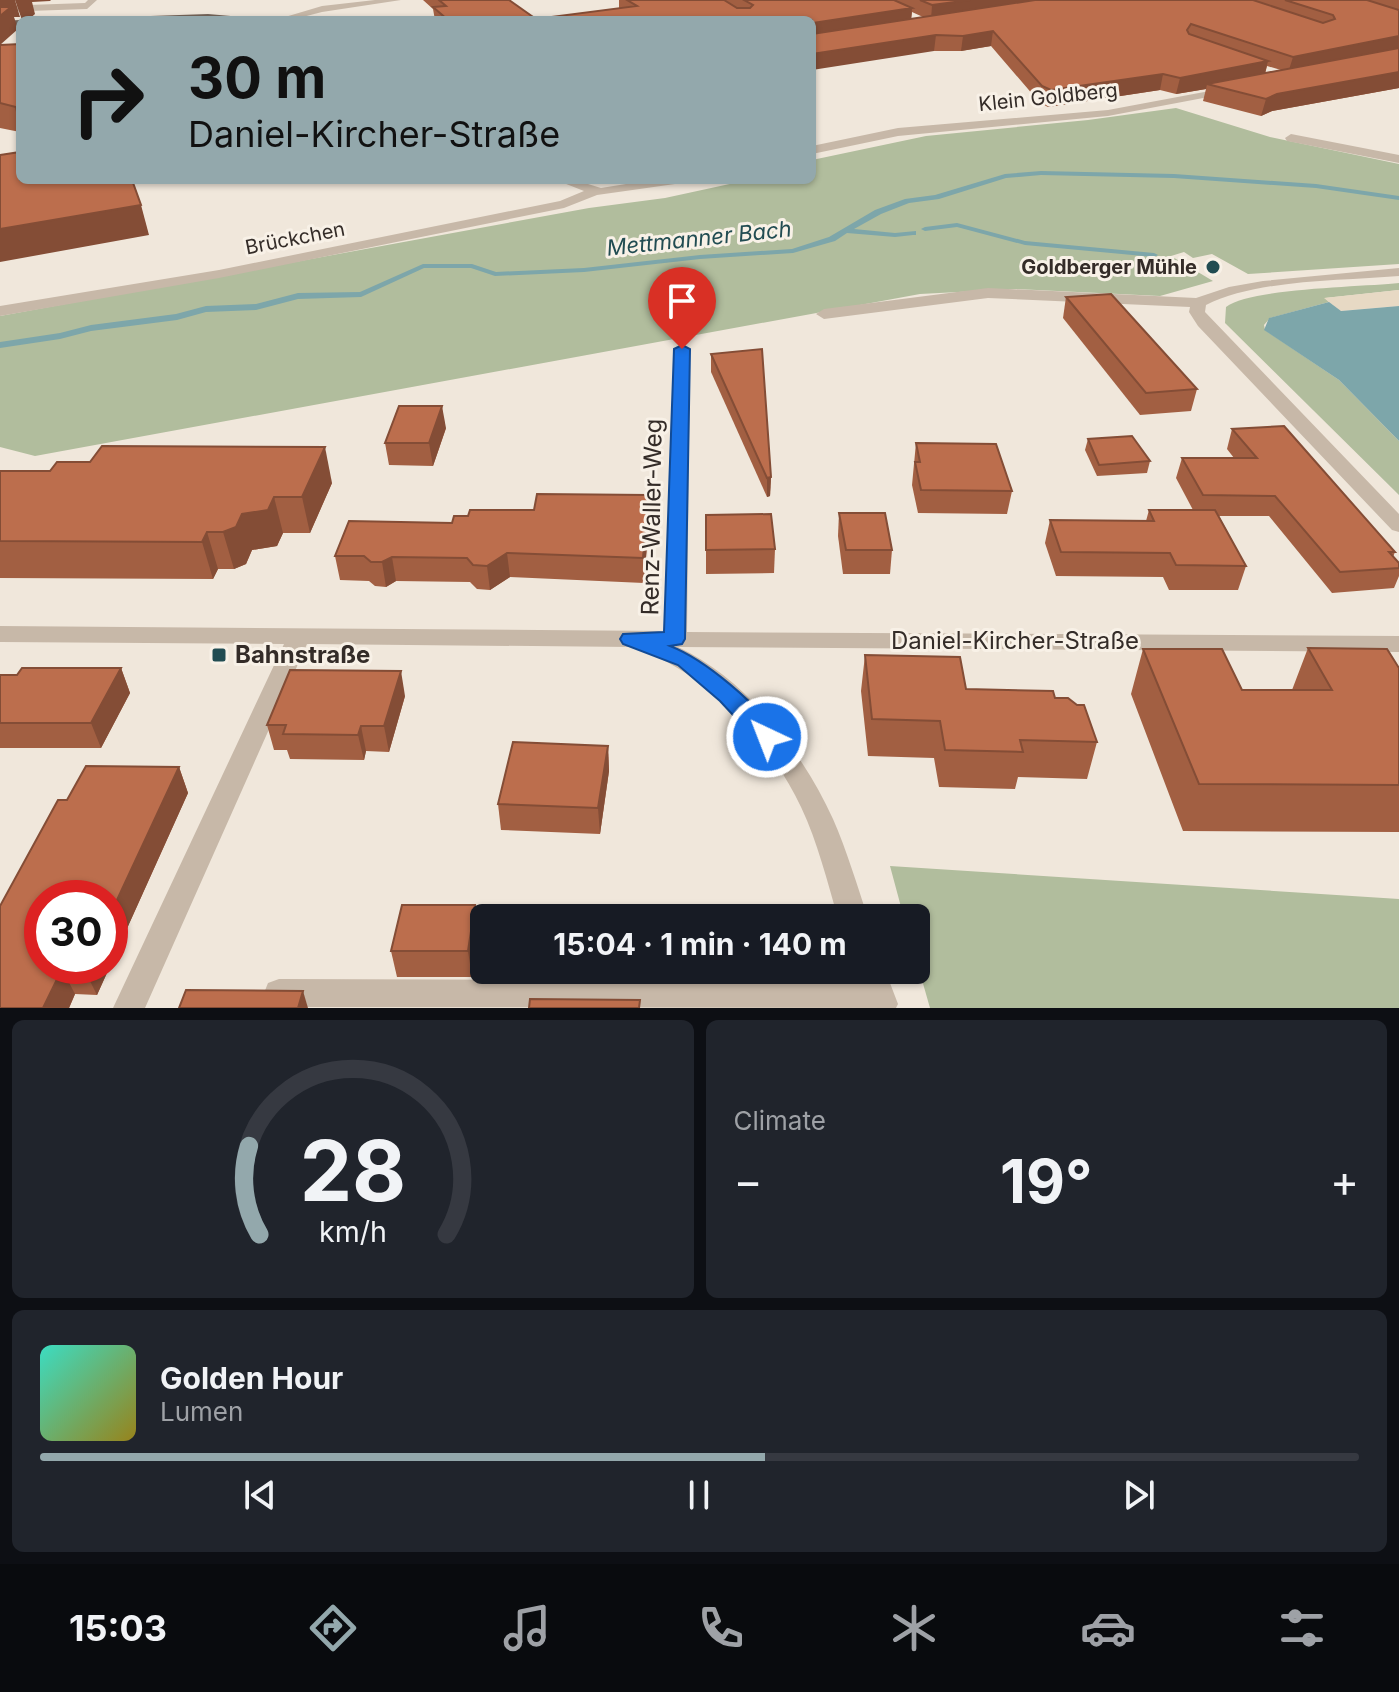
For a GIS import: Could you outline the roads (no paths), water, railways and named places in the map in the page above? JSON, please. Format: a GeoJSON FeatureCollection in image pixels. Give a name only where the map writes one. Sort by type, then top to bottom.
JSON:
{"type":"FeatureCollection","features":[{"type":"Feature","properties":{"kind":"street"},"geometry":{"type":"LineString","coordinates":[[0,9],[87,6],[93,0]]}},
{"type":"Feature","properties":{"kind":"street"},"geometry":{"type":"LineString","coordinates":[[295,16],[322,9],[397,0]]}},
{"type":"Feature","properties":{"kind":"street"},"geometry":{"type":"LineString","coordinates":[[375,3],[388,9]]}},
{"type":"Feature","properties":{"kind":"street","name":"Klein Goldberg"},"geometry":{"type":"LineString","coordinates":[[816,149],[910,130],[1108,113],[1245,87]]}},
{"type":"Feature","properties":{"kind":"street"},"geometry":{"type":"LineString","coordinates":[[1291,138],[1399,159]]}},
{"type":"Feature","properties":{"kind":"street"},"geometry":{"type":"LineString","coordinates":[[573,184],[594,192],[619,192],[656,184]]}},
{"type":"Feature","properties":{"kind":"street","name":"Brückchen"},"geometry":{"type":"LineString","coordinates":[[0,311],[219,274],[564,204],[594,192]]}},
{"type":"Feature","properties":{"kind":"street"},"geometry":{"type":"LineString","coordinates":[[824,314],[936,297],[988,293],[1198,303],[1208,297],[1257,287],[1399,272]]}},
{"type":"Feature","properties":{"kind":"street"},"geometry":{"type":"LineString","coordinates":[[1198,303],[1197,312],[1204,323],[1399,526]]}},
{"type":"Feature","properties":{"kind":"street","name":"Renz-Waller-Weg"},"geometry":{"type":"LineString","coordinates":[[675,639],[682,349]]}},
{"type":"Feature","properties":{"kind":"street"},"geometry":{"type":"LineString","coordinates":[[0,634],[631,639],[685,660],[728,696],[767,737],[807,793],[848,904]]}},
{"type":"Feature","properties":{"kind":"street"},"geometry":{"type":"LineString","coordinates":[[129,1008],[299,636]]}},
{"type":"Feature","properties":{"kind":"street","name":"Daniel-Kircher-Straße"},"geometry":{"type":"LineString","coordinates":[[631,639],[1399,644]]}},
{"type":"Feature","properties":{"kind":"street"},"geometry":{"type":"LineString","coordinates":[[249,993],[877,991]]}},
{"type":"Feature","properties":{"kind":"water"},"geometry":{"type":"Polygon","coordinates":[[[1329,302],[1341,311],[1399,306],[1399,441],[1339,380],[1264,330],[1269,318],[1329,302]]]}},
{"type":"Feature","properties":{"kind":"waterway","name":"Mettmanner Bach"},"geometry":{"type":"LineString","coordinates":[[0,345],[91,328],[177,317],[206,309],[256,307],[298,296],[361,294],[423,266],[472,266],[495,274],[584,270],[700,257],[793,251],[832,239],[878,212],[908,201],[936,197],[1005,176],[1041,173],[1174,176],[1316,186],[1399,198]]}},
{"type":"Feature","properties":{"kind":"waterway"},"geometry":{"type":"LineString","coordinates":[[925,229],[957,225],[1025,243],[1154,255]]}},
{"type":"Feature","properties":{"kind":"waterway"},"geometry":{"type":"LineString","coordinates":[[847,231],[895,235],[913,233]]}},
{"type":"Feature","properties":{"kind":"place","name":"Goldberger Mühle"},"geometry":{"type":"Point","coordinates":[1213,267]}},
{"type":"Feature","properties":{"kind":"place","name":"Bahnstraße"},"geometry":{"type":"Point","coordinates":[219,655]}}]}
